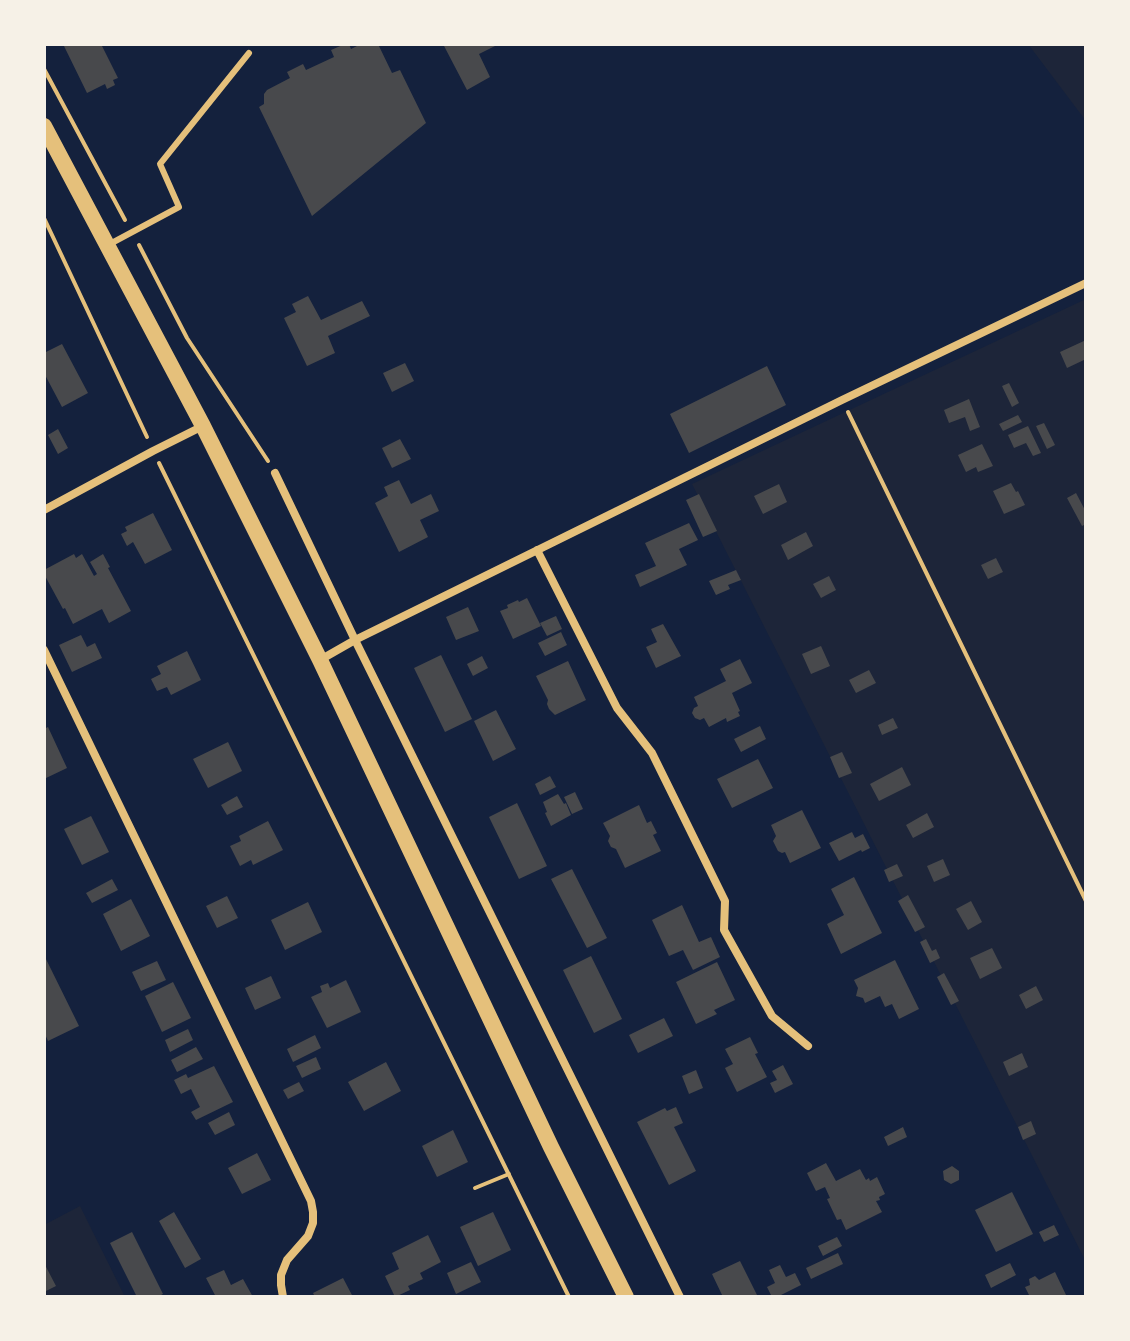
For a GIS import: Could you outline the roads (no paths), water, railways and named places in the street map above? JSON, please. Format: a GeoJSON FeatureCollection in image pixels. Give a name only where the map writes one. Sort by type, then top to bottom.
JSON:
{"type":"FeatureCollection","features":[{"type":"Feature","properties":{"kind":"main road"},"geometry":{"type":"LineString","coordinates":[[44,126],[203,426],[320,660],[551,1147],[626,1297]]}},
{"type":"Feature","properties":{"kind":"street"},"geometry":{"type":"LineString","coordinates":[[320,660],[537,550],[1086,283]]}},
{"type":"Feature","properties":{"kind":"street"},"geometry":{"type":"LineString","coordinates":[[44,510],[203,426]]}},
{"type":"Feature","properties":{"kind":"street"},"geometry":{"type":"LineString","coordinates":[[275,473],[680,1297]]}},
{"type":"Feature","properties":{"kind":"street"},"geometry":{"type":"LineString","coordinates":[[537,550],[617,708],[652,753],[725,901],[724,930],[772,1016],[808,1046]]}},
{"type":"Feature","properties":{"kind":"street"},"geometry":{"type":"LineString","coordinates":[[44,650],[311,1201],[313,1223],[308,1236],[287,1260],[281,1275],[283,1297]]}},
{"type":"Feature","properties":{"kind":"lane"},"geometry":{"type":"LineString","coordinates":[[108,245],[179,207],[160,164],[249,53]]}}]}
